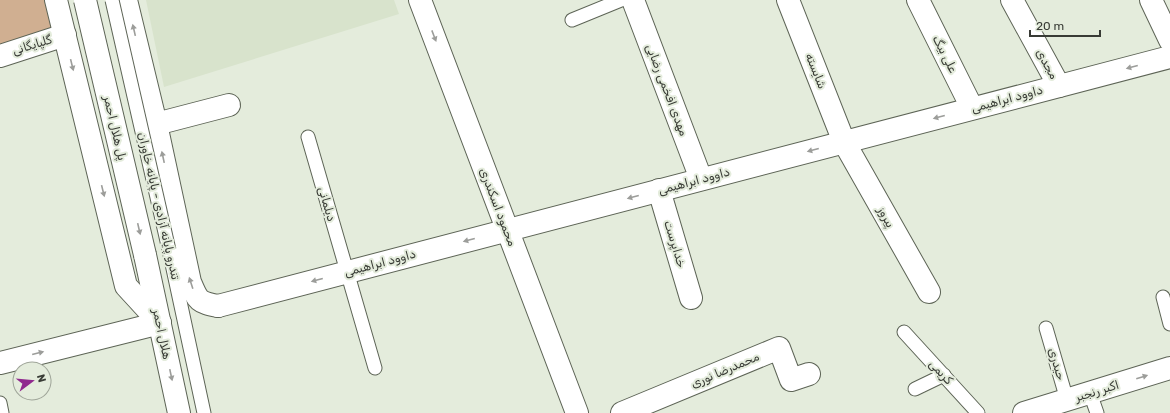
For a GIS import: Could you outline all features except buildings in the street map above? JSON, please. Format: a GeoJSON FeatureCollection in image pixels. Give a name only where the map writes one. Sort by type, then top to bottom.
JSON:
{"type":"FeatureCollection","features":[{"type":"Feature","properties":{"kind":"street"},"geometry":{"type":"LineString","coordinates":[[0,362],[160,323],[126,286],[56,0]]}},
{"type":"Feature","properties":{"kind":"street","name":"پل هلال احمر"},"geometry":{"type":"LineString","coordinates":[[85,0],[145,255]]}},
{"type":"Feature","properties":{"kind":"street"},"geometry":{"type":"LineString","coordinates":[[126,0],[156,124],[229,105]]}},
{"type":"Feature","properties":{"kind":"street","name":"محمود اسکندری"},"geometry":{"type":"LineString","coordinates":[[420,0],[577,413]]}},
{"type":"Feature","properties":{"kind":"street","name":"مهدی افخمی رضایی"},"geometry":{"type":"LineString","coordinates":[[633,0],[701,179]]}},
{"type":"Feature","properties":{"kind":"street","name":"شایسته"},"geometry":{"type":"LineString","coordinates":[[788,0],[844,142]]}},
{"type":"Feature","properties":{"kind":"street","name":"علی بیگ"},"geometry":{"type":"LineString","coordinates":[[918,0],[972,108]]}},
{"type":"Feature","properties":{"kind":"street","name":"مجدی"},"geometry":{"type":"LineString","coordinates":[[1012,0],[1059,86]]}},
{"type":"Feature","properties":{"kind":"street"},"geometry":{"type":"LineString","coordinates":[[1151,0],[1170,40]]}},
{"type":"Feature","properties":{"kind":"street","name":"گلپایگانی"},"geometry":{"type":"LineString","coordinates":[[0,56],[64,35]]}},
{"type":"Feature","properties":{"kind":"street","name":"داوود ابراهیمی"},"geometry":{"type":"LineString","coordinates":[[156,124],[190,282],[196,296],[202,303],[218,306],[1170,57]]}},
{"type":"Feature","properties":{"kind":"street","name":"پیروز"},"geometry":{"type":"LineString","coordinates":[[844,142],[929,292]]}},
{"type":"Feature","properties":{"kind":"street","name":"خداپرست"},"geometry":{"type":"LineString","coordinates":[[659,190],[691,298]]}},
{"type":"Feature","properties":{"kind":"street","name":"هلال احمر"},"geometry":{"type":"LineString","coordinates":[[145,255],[179,413]]}},
{"type":"Feature","properties":{"kind":"street","name":"محمدرضا نوری"},"geometry":{"type":"LineString","coordinates":[[622,413],[779,348],[791,380],[809,374]]}},
{"type":"Feature","properties":{"kind":"street","name":"اکبر رنجبر"},"geometry":{"type":"LineString","coordinates":[[1024,413],[1067,400],[1094,403],[1170,368]]}},
{"type":"Feature","properties":{"kind":"lane","name":"تندرو پایانه آزادی - پایانه خاوران"},"geometry":{"type":"LineString","coordinates":[[112,0],[169,250],[204,413]]}},
{"type":"Feature","properties":{"kind":"lane"},"geometry":{"type":"LineString","coordinates":[[572,20],[621,0]]}},
{"type":"Feature","properties":{"kind":"lane","name":"دیلمانی"},"geometry":{"type":"LineString","coordinates":[[308,137],[375,368]]}},
{"type":"Feature","properties":{"kind":"lane"},"geometry":{"type":"LineString","coordinates":[[1163,297],[1170,324]]}},
{"type":"Feature","properties":{"kind":"lane","name":"حیدری"},"geometry":{"type":"LineString","coordinates":[[1046,328],[1067,400]]}},
{"type":"Feature","properties":{"kind":"lane","name":"کریمی"},"geometry":{"type":"LineString","coordinates":[[904,332],[978,413]]}},
{"type":"Feature","properties":{"kind":"lane"},"geometry":{"type":"LineString","coordinates":[[915,389],[944,375]]}},
{"type":"Feature","properties":{"kind":"lane"},"geometry":{"type":"LineString","coordinates":[[0,404],[2,413]]}},
{"type":"Feature","properties":{"kind":"shaded area"},"geometry":{"type":"Polygon","coordinates":[[[0,0],[46,0],[56,34],[0,51],[0,0]]]}},
{"type":"Feature","properties":{"kind":"shaded area"},"geometry":{"type":"Polygon","coordinates":[[[146,0],[394,0],[399,14],[164,87],[146,0]]]}}]}
